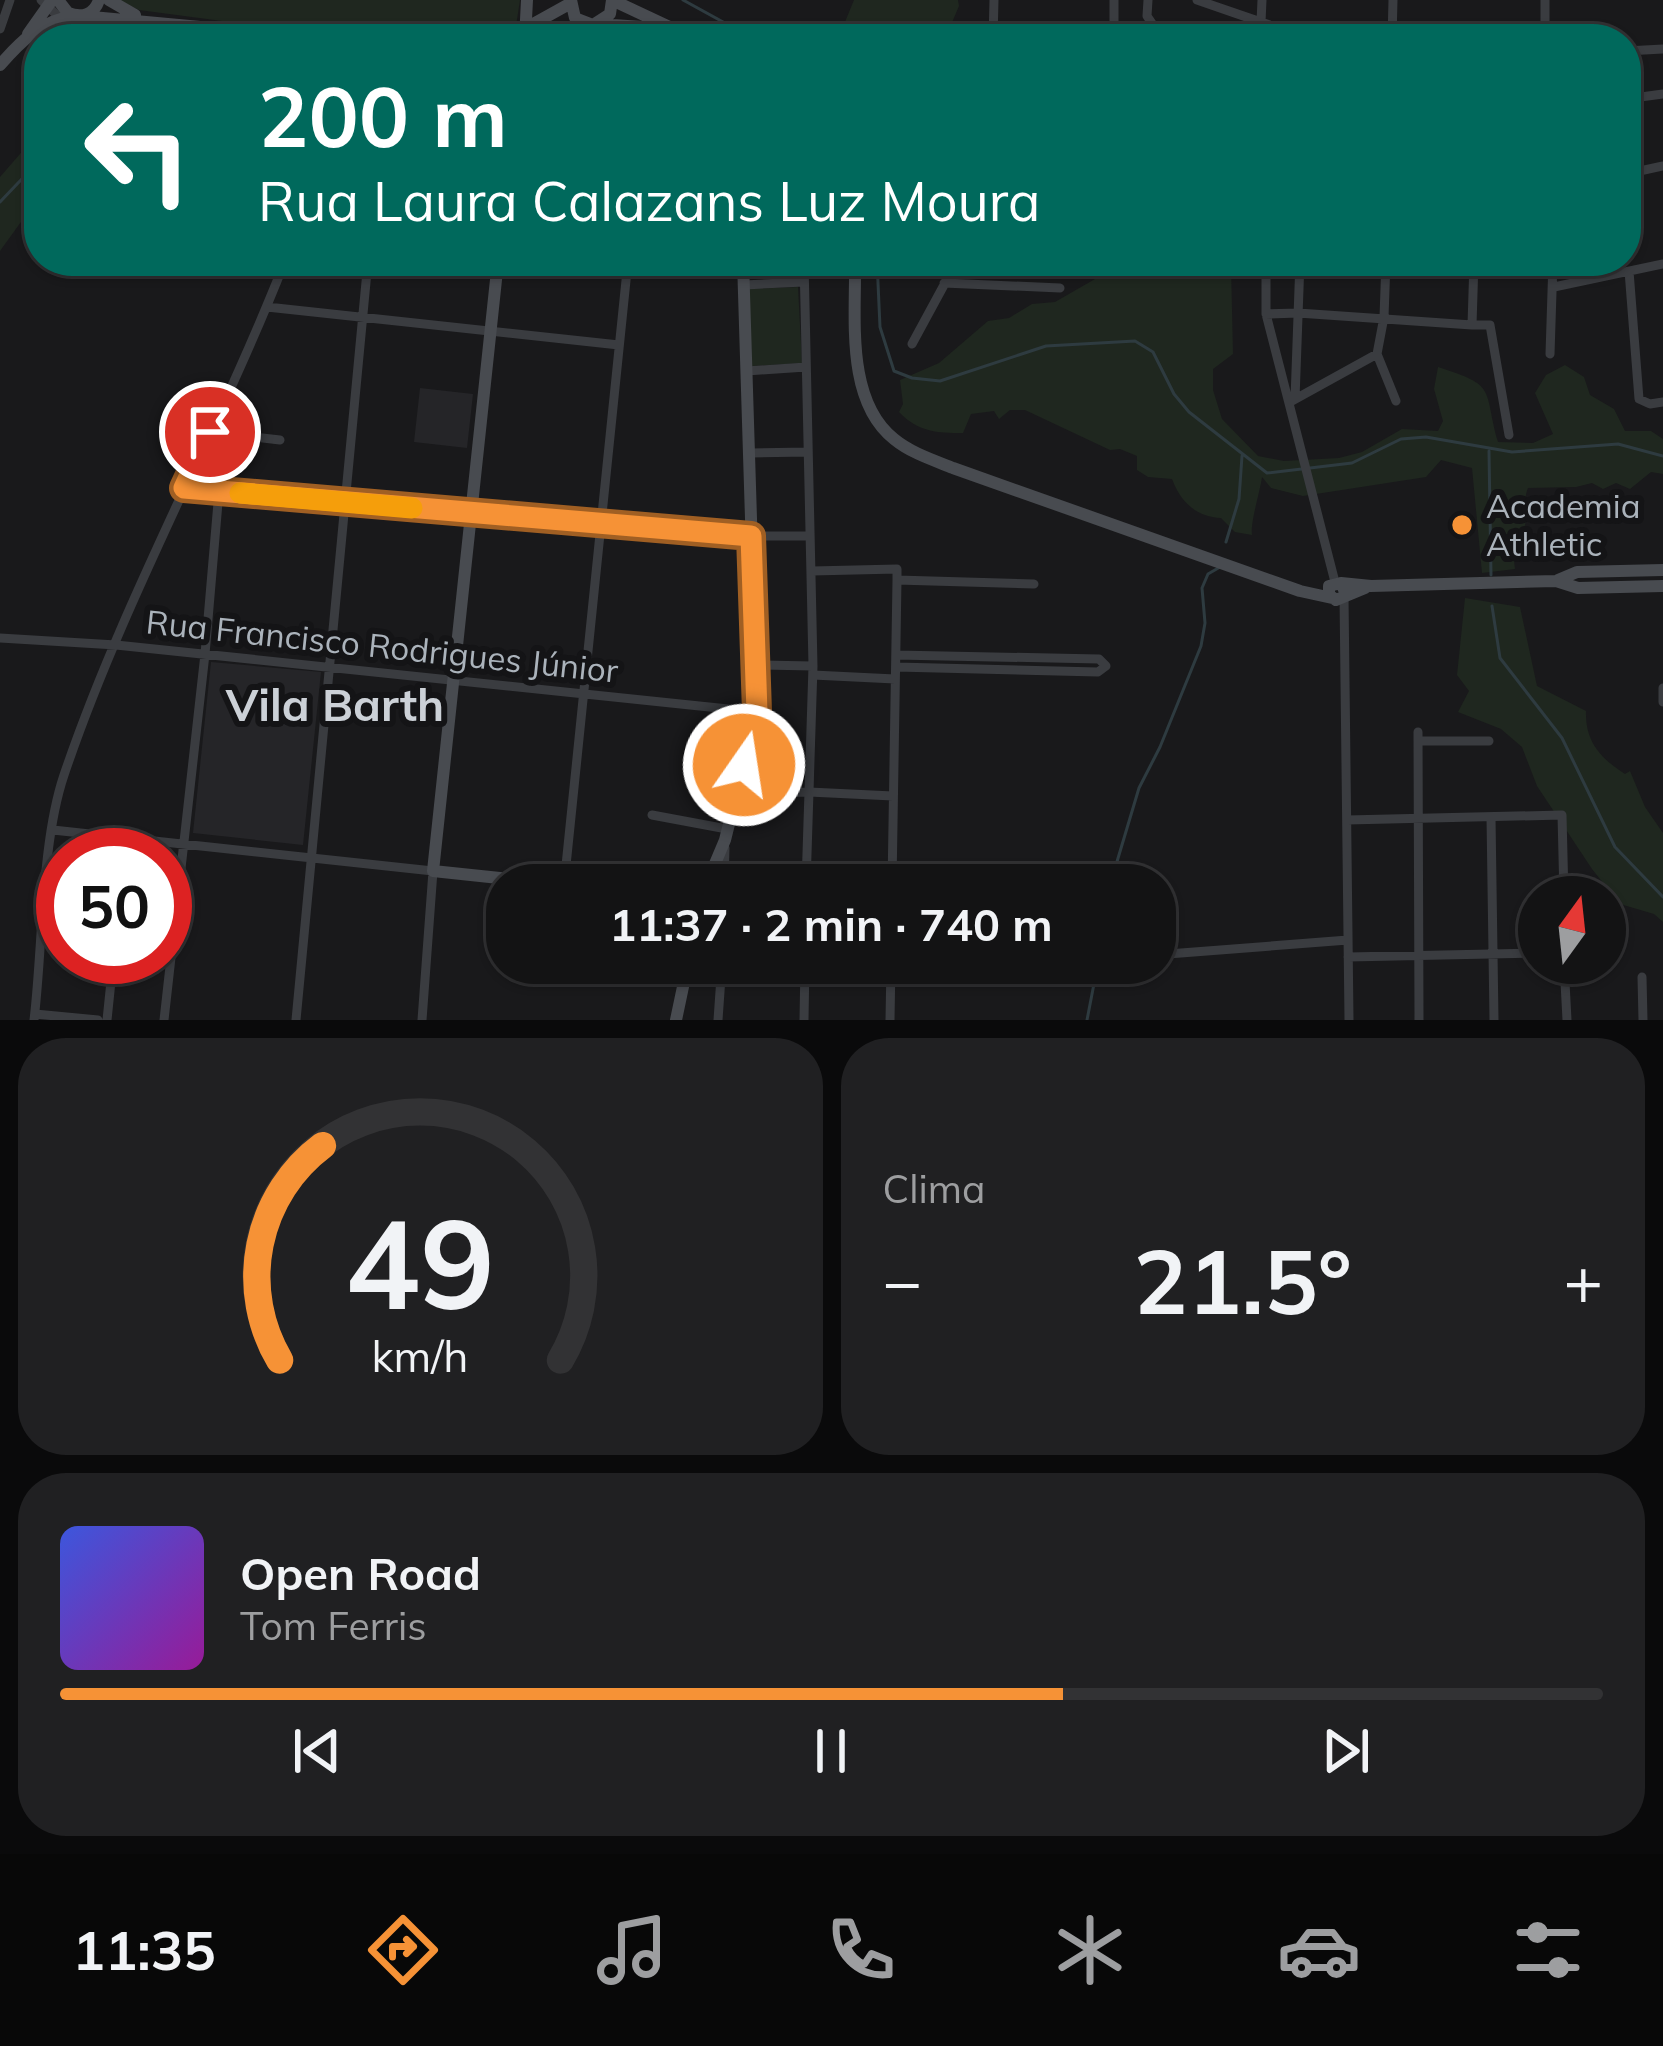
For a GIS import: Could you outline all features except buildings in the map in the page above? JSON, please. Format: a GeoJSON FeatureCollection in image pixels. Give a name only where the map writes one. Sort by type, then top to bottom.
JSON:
{"type":"FeatureCollection","features":[{"type":"Feature","properties":{"kind":"main road"},"geometry":{"type":"LineString","coordinates":[[56,24],[94,10],[99,0]]}},
{"type":"Feature","properties":{"kind":"main road"},"geometry":{"type":"LineString","coordinates":[[109,0],[147,20]]}},
{"type":"Feature","properties":{"kind":"main road"},"geometry":{"type":"LineString","coordinates":[[550,15],[598,24],[610,14],[612,0],[664,24]]}},
{"type":"Feature","properties":{"kind":"main road"},"geometry":{"type":"LineString","coordinates":[[49,1],[72,16],[180,24]]}},
{"type":"Feature","properties":{"kind":"main road"},"geometry":{"type":"LineString","coordinates":[[538,24],[571,2],[575,18],[583,23]]}},
{"type":"Feature","properties":{"kind":"main road"},"geometry":{"type":"LineString","coordinates":[[0,65],[24,40]]}},
{"type":"Feature","properties":{"kind":"main road"},"geometry":{"type":"LineString","coordinates":[[486,877],[434,871],[496,276]]}},
{"type":"Feature","properties":{"kind":"main road"},"geometry":{"type":"LineString","coordinates":[[714,864],[754,736],[757,712],[744,276]]}},
{"type":"Feature","properties":{"kind":"main road"},"geometry":{"type":"LineString","coordinates":[[856,276],[859,371],[871,410],[892,438],[953,468],[1290,586],[1337,591],[1556,581],[1578,588],[1663,586]]}},
{"type":"Feature","properties":{"kind":"main road"},"geometry":{"type":"LineString","coordinates":[[1556,581],[1577,572],[1663,570]]}},
{"type":"Feature","properties":{"kind":"main road"},"geometry":{"type":"LineString","coordinates":[[676,1020],[684,984]]}},
{"type":"Feature","properties":{"kind":"street"},"geometry":{"type":"LineString","coordinates":[[0,28],[10,0]]}},
{"type":"Feature","properties":{"kind":"street"},"geometry":{"type":"LineString","coordinates":[[1142,24],[1148,0]]}},
{"type":"Feature","properties":{"kind":"street"},"geometry":{"type":"LineString","coordinates":[[1196,0],[1267,24]]}},
{"type":"Feature","properties":{"kind":"street"},"geometry":{"type":"LineString","coordinates":[[1261,22],[1262,0]]}},
{"type":"Feature","properties":{"kind":"street"},"geometry":{"type":"LineString","coordinates":[[1147,16],[1153,24]]}},
{"type":"Feature","properties":{"kind":"street"},"geometry":{"type":"LineString","coordinates":[[53,828],[63,778],[116,645],[279,276]]}},
{"type":"Feature","properties":{"kind":"street"},"geometry":{"type":"LineString","coordinates":[[296,1020],[366,276]]}},
{"type":"Feature","properties":{"kind":"street"},"geometry":{"type":"LineString","coordinates":[[567,864],[624,276]]}},
{"type":"Feature","properties":{"kind":"street"},"geometry":{"type":"LineString","coordinates":[[804,276],[813,671],[807,864]]}},
{"type":"Feature","properties":{"kind":"street"},"geometry":{"type":"LineString","coordinates":[[912,344],[948,276]]}},
{"type":"Feature","properties":{"kind":"street"},"geometry":{"type":"LineString","coordinates":[[1265,276],[1266,314],[1292,400],[1341,612],[1346,657],[1349,1020]]}},
{"type":"Feature","properties":{"kind":"street"},"geometry":{"type":"LineString","coordinates":[[1292,400],[1299,276]]}},
{"type":"Feature","properties":{"kind":"street"},"geometry":{"type":"LineString","coordinates":[[1385,276],[1377,354],[1396,401]]}},
{"type":"Feature","properties":{"kind":"street"},"geometry":{"type":"LineString","coordinates":[[1472,325],[1474,276]]}},
{"type":"Feature","properties":{"kind":"street"},"geometry":{"type":"LineString","coordinates":[[1550,354],[1554,276]]}},
{"type":"Feature","properties":{"kind":"street"},"geometry":{"type":"LineString","coordinates":[[1554,287],[1606,276]]}},
{"type":"Feature","properties":{"kind":"street"},"geometry":{"type":"LineString","coordinates":[[1629,276],[1639,399],[1663,402]]}},
{"type":"Feature","properties":{"kind":"street"},"geometry":{"type":"LineString","coordinates":[[744,285],[804,282]]}},
{"type":"Feature","properties":{"kind":"street"},"geometry":{"type":"LineString","coordinates":[[944,284],[1060,288]]}},
{"type":"Feature","properties":{"kind":"street"},"geometry":{"type":"LineString","coordinates":[[267,307],[619,345]]}},
{"type":"Feature","properties":{"kind":"street"},"geometry":{"type":"LineString","coordinates":[[1266,314],[1490,326],[1510,435]]}},
{"type":"Feature","properties":{"kind":"street"},"geometry":{"type":"LineString","coordinates":[[1292,400],[1377,354]]}},
{"type":"Feature","properties":{"kind":"street"},"geometry":{"type":"LineString","coordinates":[[747,371],[806,367]]}},
{"type":"Feature","properties":{"kind":"street"},"geometry":{"type":"LineString","coordinates":[[210,432],[280,440]]}},
{"type":"Feature","properties":{"kind":"street"},"geometry":{"type":"LineString","coordinates":[[750,453],[807,452]]}},
{"type":"Feature","properties":{"kind":"street"},"geometry":{"type":"LineString","coordinates":[[184,488],[751,536],[810,536]]}},
{"type":"Feature","properties":{"kind":"street"},"geometry":{"type":"LineString","coordinates":[[186,828],[219,491]]}},
{"type":"Feature","properties":{"kind":"street"},"geometry":{"type":"LineString","coordinates":[[812,571],[897,569],[892,864]]}},
{"type":"Feature","properties":{"kind":"street"},"geometry":{"type":"LineString","coordinates":[[897,580],[1034,584]]}},
{"type":"Feature","properties":{"kind":"street","name":"Rua Francisco Rodrigues Júnior"},"geometry":{"type":"LineString","coordinates":[[0,638],[116,645],[757,712]]}},
{"type":"Feature","properties":{"kind":"street"},"geometry":{"type":"LineString","coordinates":[[755,665],[813,671],[1099,658],[1106,666],[1098,672],[1036,664]]}},
{"type":"Feature","properties":{"kind":"street"},"geometry":{"type":"LineString","coordinates":[[1663,688],[1663,702]]}},
{"type":"Feature","properties":{"kind":"street"},"geometry":{"type":"LineString","coordinates":[[1419,1020],[1418,737],[1489,741]]}},
{"type":"Feature","properties":{"kind":"street"},"geometry":{"type":"LineString","coordinates":[[734,794],[893,796]]}},
{"type":"Feature","properties":{"kind":"street"},"geometry":{"type":"LineString","coordinates":[[652,815],[726,834],[725,864]]}},
{"type":"Feature","properties":{"kind":"street"},"geometry":{"type":"LineString","coordinates":[[1347,820],[1562,815],[1563,876]]}},
{"type":"Feature","properties":{"kind":"street"},"geometry":{"type":"LineString","coordinates":[[1491,817],[1494,1020]]}},
{"type":"Feature","properties":{"kind":"street"},"geometry":{"type":"LineString","coordinates":[[192,845],[434,871],[422,1020]]}},
{"type":"Feature","properties":{"kind":"street"},"geometry":{"type":"LineString","coordinates":[[1176,954],[1348,940]]}},
{"type":"Feature","properties":{"kind":"street"},"geometry":{"type":"LineString","coordinates":[[1348,957],[1518,953]]}},
{"type":"Feature","properties":{"kind":"street"},"geometry":{"type":"LineString","coordinates":[[1642,977],[1642,1020]]}},
{"type":"Feature","properties":{"kind":"street"},"geometry":{"type":"LineString","coordinates":[[37,984],[34,1017],[103,1020],[109,984]]}},
{"type":"Feature","properties":{"kind":"street"},"geometry":{"type":"LineString","coordinates":[[164,1020],[168,984]]}},
{"type":"Feature","properties":{"kind":"street"},"geometry":{"type":"LineString","coordinates":[[718,1020],[721,984]]}},
{"type":"Feature","properties":{"kind":"street"},"geometry":{"type":"LineString","coordinates":[[804,1020],[805,984]]}},
{"type":"Feature","properties":{"kind":"street"},"geometry":{"type":"LineString","coordinates":[[890,1020],[891,984]]}},
{"type":"Feature","properties":{"kind":"street"},"geometry":{"type":"LineString","coordinates":[[1565,984],[1567,1020]]}},
{"type":"Feature","properties":{"kind":"shaded area"},"geometry":{"type":"Polygon","coordinates":[[[119,0],[520,0],[516,24],[244,24],[139,10],[119,0]]]}},
{"type":"Feature","properties":{"kind":"shaded area"},"geometry":{"type":"Polygon","coordinates":[[[854,0],[958,0],[951,24],[844,24],[854,0]]]}},
{"type":"Feature","properties":{"kind":"shaded area"},"geometry":{"type":"Polygon","coordinates":[[[24,149],[24,218],[0,251],[0,177],[24,149]]]}},
{"type":"Feature","properties":{"kind":"shaded area"},"geometry":{"type":"Polygon","coordinates":[[[1231,276],[1233,354],[1213,369],[1213,390],[1222,419],[1258,456],[1284,461],[1339,458],[1362,452],[1402,429],[1438,431],[1443,421],[1434,389],[1438,367],[1471,379],[1485,391],[1498,442],[1533,443],[1553,434],[1535,393],[1546,375],[1565,365],[1584,377],[1590,395],[1614,409],[1625,431],[1651,431],[1663,439],[1663,474],[1651,472],[1630,489],[1616,483],[1603,489],[1592,483],[1528,488],[1515,569],[1482,573],[1472,468],[1441,460],[1426,477],[1303,496],[1271,488],[1262,477],[1252,535],[1235,532],[1221,518],[1191,507],[1172,479],[1148,477],[1137,470],[1137,456],[1110,450],[1025,410],[1010,410],[999,419],[994,411],[971,414],[963,433],[928,430],[899,412],[903,404],[900,380],[939,363],[988,321],[1009,318],[1032,304],[1055,302],[1095,279],[1231,276]]]}},
{"type":"Feature","properties":{"kind":"shaded area"},"geometry":{"type":"Polygon","coordinates":[[[798,287],[802,363],[752,366],[748,289],[798,287]]]}},
{"type":"Feature","properties":{"kind":"shaded area"},"geometry":{"type":"Polygon","coordinates":[[[420,388],[473,394],[467,448],[414,442],[420,388]]]}},
{"type":"Feature","properties":{"kind":"shaded area"},"geometry":{"type":"Polygon","coordinates":[[[1465,598],[1520,607],[1537,686],[1586,711],[1596,748],[1625,774],[1630,771],[1645,807],[1663,833],[1663,922],[1654,914],[1626,906],[1626,876],[1598,876],[1537,786],[1522,747],[1501,729],[1458,712],[1469,691],[1457,675],[1465,598]]]}},
{"type":"Feature","properties":{"kind":"shaded area"},"geometry":{"type":"Polygon","coordinates":[[[211,662],[321,672],[303,845],[193,833],[211,662]]]}},
{"type":"Feature","properties":{"kind":"waterway"},"geometry":{"type":"LineString","coordinates":[[683,0],[727,24]]}},
{"type":"Feature","properties":{"kind":"waterway"},"geometry":{"type":"LineString","coordinates":[[0,202],[24,177]]}},
{"type":"Feature","properties":{"kind":"waterway"},"geometry":{"type":"LineString","coordinates":[[878,276],[880,327],[894,371],[940,381],[1046,346],[1135,341],[1153,352],[1174,394],[1189,412],[1267,473],[1352,463],[1401,439],[1426,437],[1512,452],[1618,444],[1663,456]]}},
{"type":"Feature","properties":{"kind":"waterway"},"geometry":{"type":"LineString","coordinates":[[1489,451],[1491,575]]}},
{"type":"Feature","properties":{"kind":"waterway"},"geometry":{"type":"LineString","coordinates":[[1226,542],[1239,499],[1242,456]]}},
{"type":"Feature","properties":{"kind":"waterway"},"geometry":{"type":"LineString","coordinates":[[1116,864],[1139,788],[1201,646],[1205,623],[1202,588],[1208,574],[1220,567]]}},
{"type":"Feature","properties":{"kind":"waterway"},"geometry":{"type":"LineString","coordinates":[[1492,606],[1500,658],[1562,738],[1615,847],[1663,897]]}},
{"type":"Feature","properties":{"kind":"waterway"},"geometry":{"type":"LineString","coordinates":[[1087,1020],[1094,984]]}},
{"type":"Feature","properties":{"kind":"slow traffic"},"geometry":{"type":"LineString","coordinates":[[240,493],[412,508]]}},
{"type":"Feature","properties":{"kind":"place","name":"Academia Athletic"},"geometry":{"type":"Point","coordinates":[1462,525]}},
{"type":"Feature","properties":{"kind":"district","name":"Vila Barth"},"geometry":{"type":"Point","coordinates":[335,705]}},
{"type":"Feature","properties":{"kind":"route"},"geometry":{"type":"LineString","coordinates":[[210,432],[184,488],[751,536],[757,712],[744,765]]}}]}
